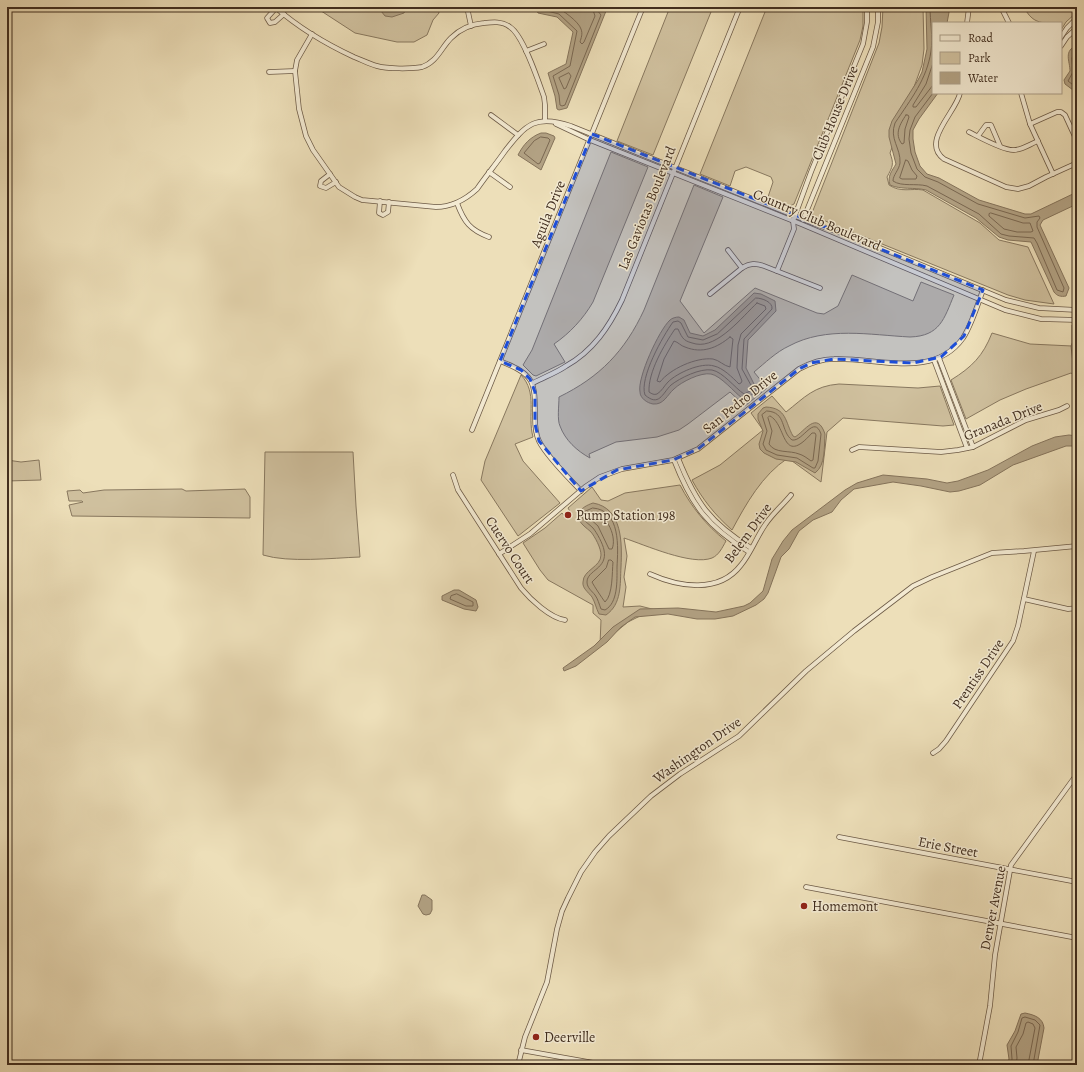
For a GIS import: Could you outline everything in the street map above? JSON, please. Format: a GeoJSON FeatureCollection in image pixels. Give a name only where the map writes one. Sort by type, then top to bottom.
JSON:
{"type":"FeatureCollection","features":[{"type":"Feature","properties":{"kind":"street"},"geometry":{"type":"LineString","coordinates":[[466,7],[470,26]]}},
{"type":"Feature","properties":{"kind":"street","name":"Aguila Drive"},"geometry":{"type":"LineString","coordinates":[[472,430],[643,7]]}},
{"type":"Feature","properties":{"kind":"street","name":"Las Gaviotas Boulevard"},"geometry":{"type":"LineString","coordinates":[[533,383],[560,370],[576,360],[594,344],[608,327],[622,300],[740,7]]}},
{"type":"Feature","properties":{"kind":"street","name":"Club House Drive"},"geometry":{"type":"LineString","coordinates":[[793,221],[863,44],[867,22],[867,7]]}},
{"type":"Feature","properties":{"kind":"street","name":"Club House Drive"},"geometry":{"type":"LineString","coordinates":[[801,224],[873,47],[878,22],[878,7]]}},
{"type":"Feature","properties":{"kind":"street"},"geometry":{"type":"LineString","coordinates":[[967,22],[970,7]]}},
{"type":"Feature","properties":{"kind":"street"},"geometry":{"type":"LineString","coordinates":[[1002,7],[1010,22]]}},
{"type":"Feature","properties":{"kind":"street"},"geometry":{"type":"LineString","coordinates":[[284,14],[275,22],[270,23],[267,18],[276,8],[312,34],[335,48],[377,66],[414,68],[431,62],[437,58],[451,38],[470,26],[490,22],[504,24],[515,30],[526,51],[544,97],[546,109],[545,121]]}},
{"type":"Feature","properties":{"kind":"street"},"geometry":{"type":"LineString","coordinates":[[1062,36],[1077,18]]}},
{"type":"Feature","properties":{"kind":"street"},"geometry":{"type":"LineString","coordinates":[[1062,44],[1067,37],[1077,28]]}},
{"type":"Feature","properties":{"kind":"street"},"geometry":{"type":"LineString","coordinates":[[269,72],[294,71],[297,60],[312,34]]}},
{"type":"Feature","properties":{"kind":"street"},"geometry":{"type":"LineString","coordinates":[[526,51],[544,44]]}},
{"type":"Feature","properties":{"kind":"street","name":"Country Club Boulevard"},"geometry":{"type":"LineString","coordinates":[[294,71],[306,136],[313,150],[339,187],[354,197],[436,207],[444,207],[457,203],[477,189],[518,135],[532,124],[545,121],[552,122],[568,125],[592,134],[795,216],[856,238],[1006,300],[1047,309],[1077,310]]}},
{"type":"Feature","properties":{"kind":"street"},"geometry":{"type":"LineString","coordinates":[[960,94],[958,100],[940,129],[936,142],[937,152],[940,156],[968,171],[1012,189],[1024,188],[1077,163]]}},
{"type":"Feature","properties":{"kind":"street"},"geometry":{"type":"LineString","coordinates":[[1021,94],[1030,124],[1053,174]]}},
{"type":"Feature","properties":{"kind":"street"},"geometry":{"type":"LineString","coordinates":[[1030,124],[1057,112],[1061,112],[1065,115],[1077,141]]}},
{"type":"Feature","properties":{"kind":"street"},"geometry":{"type":"LineString","coordinates":[[491,115],[518,135]]}},
{"type":"Feature","properties":{"kind":"street","name":"Country Club Boulevard"},"geometry":{"type":"LineString","coordinates":[[552,122],[566,130],[590,140],[801,224],[1005,310],[1030,317],[1054,320],[1077,320]]}},
{"type":"Feature","properties":{"kind":"street"},"geometry":{"type":"LineString","coordinates":[[978,136],[986,125],[989,124],[992,127],[1000,146]]}},
{"type":"Feature","properties":{"kind":"street"},"geometry":{"type":"LineString","coordinates":[[969,132],[1010,150],[1017,150],[1038,141]]}},
{"type":"Feature","properties":{"kind":"street"},"geometry":{"type":"LineString","coordinates":[[489,172],[510,187]]}},
{"type":"Feature","properties":{"kind":"street"},"geometry":{"type":"LineString","coordinates":[[330,174],[321,180],[320,186],[326,188],[336,182]]}},
{"type":"Feature","properties":{"kind":"street"},"geometry":{"type":"LineString","coordinates":[[380,201],[379,213],[383,215],[388,212],[389,202]]}},
{"type":"Feature","properties":{"kind":"street"},"geometry":{"type":"LineString","coordinates":[[457,203],[469,226],[478,233],[489,237]]}},
{"type":"Feature","properties":{"kind":"street"},"geometry":{"type":"LineString","coordinates":[[777,271],[794,229],[793,221]]}},
{"type":"Feature","properties":{"kind":"street"},"geometry":{"type":"LineString","coordinates":[[794,229],[801,224]]}},
{"type":"Feature","properties":{"kind":"street"},"geometry":{"type":"LineString","coordinates":[[1077,241],[1077,249]]}},
{"type":"Feature","properties":{"kind":"street"},"geometry":{"type":"LineString","coordinates":[[728,250],[742,268]]}},
{"type":"Feature","properties":{"kind":"street"},"geometry":{"type":"LineString","coordinates":[[710,294],[742,268],[755,264],[820,288]]}},
{"type":"Feature","properties":{"kind":"street","name":"San Pedro Drive"},"geometry":{"type":"LineString","coordinates":[[499,554],[530,534],[581,491],[600,478],[617,470],[676,459],[706,444],[799,369],[811,363],[834,359],[913,364],[937,359],[952,350],[964,336],[983,290]]}},
{"type":"Feature","properties":{"kind":"street"},"geometry":{"type":"LineString","coordinates":[[937,359],[973,447]]}},
{"type":"Feature","properties":{"kind":"street"},"geometry":{"type":"LineString","coordinates":[[937,359],[967,448]]}},
{"type":"Feature","properties":{"kind":"street"},"geometry":{"type":"LineString","coordinates":[[500,361],[521,370],[533,383],[535,392],[535,424],[539,441],[548,455],[581,491]]}},
{"type":"Feature","properties":{"kind":"street","name":"Granada Drive"},"geometry":{"type":"LineString","coordinates":[[852,450],[859,447],[941,452],[973,447],[1014,425],[1067,406]]}},
{"type":"Feature","properties":{"kind":"street"},"geometry":{"type":"LineString","coordinates":[[676,459],[702,505],[723,529],[750,550]]}},
{"type":"Feature","properties":{"kind":"street","name":"Cuervo Court"},"geometry":{"type":"LineString","coordinates":[[454,475],[458,490],[526,594],[553,616],[565,620]]}},
{"type":"Feature","properties":{"kind":"street","name":"Belem Drive"},"geometry":{"type":"LineString","coordinates":[[650,574],[668,581],[704,586],[714,584],[726,578],[736,571],[745,560],[766,523],[791,495]]}},
{"type":"Feature","properties":{"kind":"street","name":"Washington Drive"},"geometry":{"type":"LineString","coordinates":[[518,1065],[525,1037],[547,982],[557,929],[565,904],[591,858],[602,844],[651,796],[668,782],[739,736],[806,671],[854,630],[913,586],[932,576],[992,553],[1077,546]]}},
{"type":"Feature","properties":{"kind":"street","name":"Prentiss Drive"},"geometry":{"type":"LineString","coordinates":[[933,753],[946,741],[1008,651],[1014,638],[1034,550]]}},
{"type":"Feature","properties":{"kind":"street"},"geometry":{"type":"LineString","coordinates":[[1024,599],[1068,609],[1077,608]]}},
{"type":"Feature","properties":{"kind":"street","name":"Denver Avenue"},"geometry":{"type":"LineString","coordinates":[[979,1065],[990,1006],[995,955],[1010,870],[1013,862],[1077,774]]}},
{"type":"Feature","properties":{"kind":"street","name":"Erie Street"},"geometry":{"type":"LineString","coordinates":[[839,837],[1077,882]]}},
{"type":"Feature","properties":{"kind":"street"},"geometry":{"type":"LineString","coordinates":[[806,887],[1077,938]]}},
{"type":"Feature","properties":{"kind":"street"},"geometry":{"type":"LineString","coordinates":[[521,1050],[605,1065]]}},
{"type":"Feature","properties":{"kind":"highlighted area"},"geometry":{"type":"Polygon","coordinates":[[[592,134],[983,290],[964,336],[941,357],[913,363],[834,359],[811,363],[799,369],[698,449],[673,460],[617,470],[581,491],[539,441],[535,424],[535,392],[530,379],[521,370],[500,361],[592,134]]]}},
{"type":"Feature","properties":{"kind":"green space"},"geometry":{"type":"Polygon","coordinates":[[[315,7],[438,7],[439,13],[433,20],[427,35],[414,42],[397,42],[355,33],[315,7]]]}},
{"type":"Feature","properties":{"kind":"green space"},"geometry":{"type":"Polygon","coordinates":[[[670,7],[713,7],[653,155],[617,141],[670,7]]]}},
{"type":"Feature","properties":{"kind":"green space"},"geometry":{"type":"Polygon","coordinates":[[[767,7],[863,7],[863,26],[860,40],[794,204],[788,207],[767,200],[773,182],[771,177],[746,167],[735,171],[730,186],[700,174],[767,7]]]}},
{"type":"Feature","properties":{"kind":"green space"},"geometry":{"type":"Polygon","coordinates":[[[883,7],[923,7],[924,49],[922,65],[890,153],[892,167],[887,177],[889,185],[902,190],[923,190],[980,223],[999,240],[1028,247],[1054,304],[1025,300],[1008,295],[813,216],[812,213],[879,43],[882,27],[883,7]]]}},
{"type":"Feature","properties":{"kind":"green space"},"geometry":{"type":"Polygon","coordinates":[[[1024,7],[1077,7],[1077,12],[1066,22],[1062,28],[1062,22],[1039,22],[1027,13],[1024,7]]]}},
{"type":"Feature","properties":{"kind":"green space"},"geometry":{"type":"Polygon","coordinates":[[[611,152],[648,167],[593,302],[576,325],[554,344],[565,362],[536,376],[533,375],[523,365],[532,350],[611,152]]]}},
{"type":"Feature","properties":{"kind":"green space"},"geometry":{"type":"Polygon","coordinates":[[[694,185],[723,197],[680,301],[704,333],[755,288],[817,313],[824,314],[838,306],[852,275],[913,301],[921,282],[954,295],[940,325],[928,333],[910,337],[848,333],[818,336],[803,340],[780,351],[754,372],[767,388],[745,406],[730,392],[679,430],[657,437],[616,442],[589,454],[590,458],[572,445],[562,431],[559,423],[558,412],[559,397],[587,381],[610,361],[620,350],[637,325],[694,185]]]}},
{"type":"Feature","properties":{"kind":"green space"},"geometry":{"type":"Polygon","coordinates":[[[1072,325],[1077,325],[1077,377],[1071,373],[1026,389],[1000,400],[966,419],[951,380],[971,365],[981,355],[992,333],[1030,344],[1072,346],[1072,325]]]}},
{"type":"Feature","properties":{"kind":"green space"},"geometry":{"type":"Polygon","coordinates":[[[521,375],[526,382],[531,397],[531,429],[533,437],[515,444],[523,461],[560,503],[518,536],[481,480],[485,461],[521,375]]]}},
{"type":"Feature","properties":{"kind":"green space"},"geometry":{"type":"Polygon","coordinates":[[[839,384],[918,388],[940,386],[954,425],[943,426],[843,418],[827,432],[821,482],[788,458],[763,481],[749,500],[732,530],[710,507],[692,480],[720,465],[763,430],[751,413],[772,396],[786,412],[810,393],[823,387],[839,384]]]}},
{"type":"Feature","properties":{"kind":"green space"},"geometry":{"type":"Polygon","coordinates":[[[265,452],[353,452],[360,557],[285,559],[263,555],[265,452]]]}},
{"type":"Feature","properties":{"kind":"green space"},"geometry":{"type":"Polygon","coordinates":[[[7,460],[21,462],[39,460],[41,480],[7,481],[7,460]]]}},
{"type":"Feature","properties":{"kind":"green space"},"geometry":{"type":"Polygon","coordinates":[[[680,485],[700,516],[726,541],[717,555],[703,560],[668,554],[624,538],[627,556],[624,577],[626,587],[623,607],[640,606],[664,612],[640,616],[628,622],[600,645],[601,620],[593,613],[593,605],[548,580],[523,543],[545,528],[562,513],[567,519],[572,515],[568,508],[592,487],[601,500],[608,501],[625,493],[680,485]]]}},
{"type":"Feature","properties":{"kind":"green space"},"geometry":{"type":"Polygon","coordinates":[[[182,489],[186,491],[245,489],[250,497],[250,518],[72,516],[69,505],[83,502],[69,501],[67,491],[80,490],[83,493],[104,490],[182,489]]]}},
{"type":"Feature","properties":{"kind":"water"},"geometry":{"type":"Polygon","coordinates":[[[380,7],[407,7],[404,13],[392,17],[385,16],[380,7]]]}},
{"type":"Feature","properties":{"kind":"water"},"geometry":{"type":"Polygon","coordinates":[[[538,7],[589,7],[606,11],[567,108],[559,110],[557,109],[555,96],[548,73],[566,64],[573,32],[557,17],[538,13],[538,7]]]}},
{"type":"Feature","properties":{"kind":"water"},"geometry":{"type":"Polygon","coordinates":[[[926,7],[950,7],[947,22],[932,22],[932,94],[937,94],[913,130],[915,152],[920,166],[927,174],[939,178],[979,200],[1025,214],[1031,214],[1077,192],[1077,204],[1043,220],[1040,225],[1069,288],[1066,296],[1059,296],[1054,292],[1031,242],[1008,240],[999,237],[976,218],[926,190],[894,187],[890,185],[890,176],[896,164],[889,137],[889,130],[892,121],[922,72],[927,49],[926,7]]]}},
{"type":"Feature","properties":{"kind":"water"},"geometry":{"type":"Polygon","coordinates":[[[1077,45],[1077,93],[1065,84],[1064,80],[1070,71],[1068,56],[1070,50],[1077,45]]]}},
{"type":"Feature","properties":{"kind":"water"},"geometry":{"type":"Polygon","coordinates":[[[541,133],[546,133],[554,136],[555,138],[541,170],[518,155],[527,142],[541,133]]]}},
{"type":"Feature","properties":{"kind":"water"},"geometry":{"type":"Polygon","coordinates":[[[754,293],[761,294],[775,301],[776,311],[748,340],[746,368],[756,391],[745,399],[742,398],[715,375],[707,374],[691,378],[681,383],[660,403],[653,404],[643,398],[640,394],[640,385],[645,366],[655,343],[665,325],[670,320],[679,317],[684,320],[690,333],[703,336],[715,330],[754,293]]]}},
{"type":"Feature","properties":{"kind":"water"},"geometry":{"type":"Polygon","coordinates":[[[1077,332],[1077,375],[1074,372],[1071,346],[1077,332]]]}},
{"type":"Feature","properties":{"kind":"water"},"geometry":{"type":"Polygon","coordinates":[[[763,408],[773,408],[782,413],[793,436],[795,437],[811,424],[815,423],[822,427],[825,434],[824,455],[819,470],[815,473],[796,462],[776,459],[764,453],[760,449],[759,444],[763,431],[758,419],[758,414],[763,408]]]}},
{"type":"Feature","properties":{"kind":"water"},"geometry":{"type":"Polygon","coordinates":[[[1069,435],[1077,436],[1077,446],[1066,446],[1013,465],[980,485],[959,491],[950,492],[893,482],[854,489],[841,500],[832,512],[813,520],[799,531],[789,549],[781,557],[768,593],[764,599],[756,605],[733,616],[715,619],[697,619],[668,614],[635,617],[621,627],[607,642],[576,666],[564,671],[563,668],[594,646],[613,627],[640,609],[678,608],[716,612],[744,606],[750,603],[763,591],[772,559],[792,530],[845,490],[857,483],[883,475],[927,479],[947,483],[958,481],[988,470],[1032,446],[1055,437],[1069,435]]]}},
{"type":"Feature","properties":{"kind":"water"},"geometry":{"type":"Polygon","coordinates":[[[593,503],[603,506],[610,512],[619,528],[621,558],[619,593],[615,605],[606,615],[599,614],[592,597],[584,588],[583,584],[586,574],[598,563],[601,555],[599,546],[594,537],[591,532],[580,522],[578,515],[582,509],[593,503]]]}},
{"type":"Feature","properties":{"kind":"water"},"geometry":{"type":"Polygon","coordinates":[[[454,590],[459,590],[476,600],[478,607],[476,611],[464,609],[442,600],[442,596],[454,590]]]}},
{"type":"Feature","properties":{"kind":"water"},"geometry":{"type":"Polygon","coordinates":[[[422,895],[425,895],[432,900],[432,910],[430,914],[423,914],[418,906],[422,895]]]}},
{"type":"Feature","properties":{"kind":"water"},"geometry":{"type":"Polygon","coordinates":[[[1025,1013],[1040,1019],[1044,1028],[1037,1065],[1007,1065],[1009,1059],[1007,1045],[1015,1031],[1021,1014],[1025,1013]]]}},
{"type":"Feature","properties":{"kind":"place","name":"Pump Station 198"},"geometry":{"type":"Point","coordinates":[568,515]}},
{"type":"Feature","properties":{"kind":"place","name":"Homemont"},"geometry":{"type":"Point","coordinates":[804,906]}},
{"type":"Feature","properties":{"kind":"place","name":"Deerville"},"geometry":{"type":"Point","coordinates":[536,1037]}}]}
